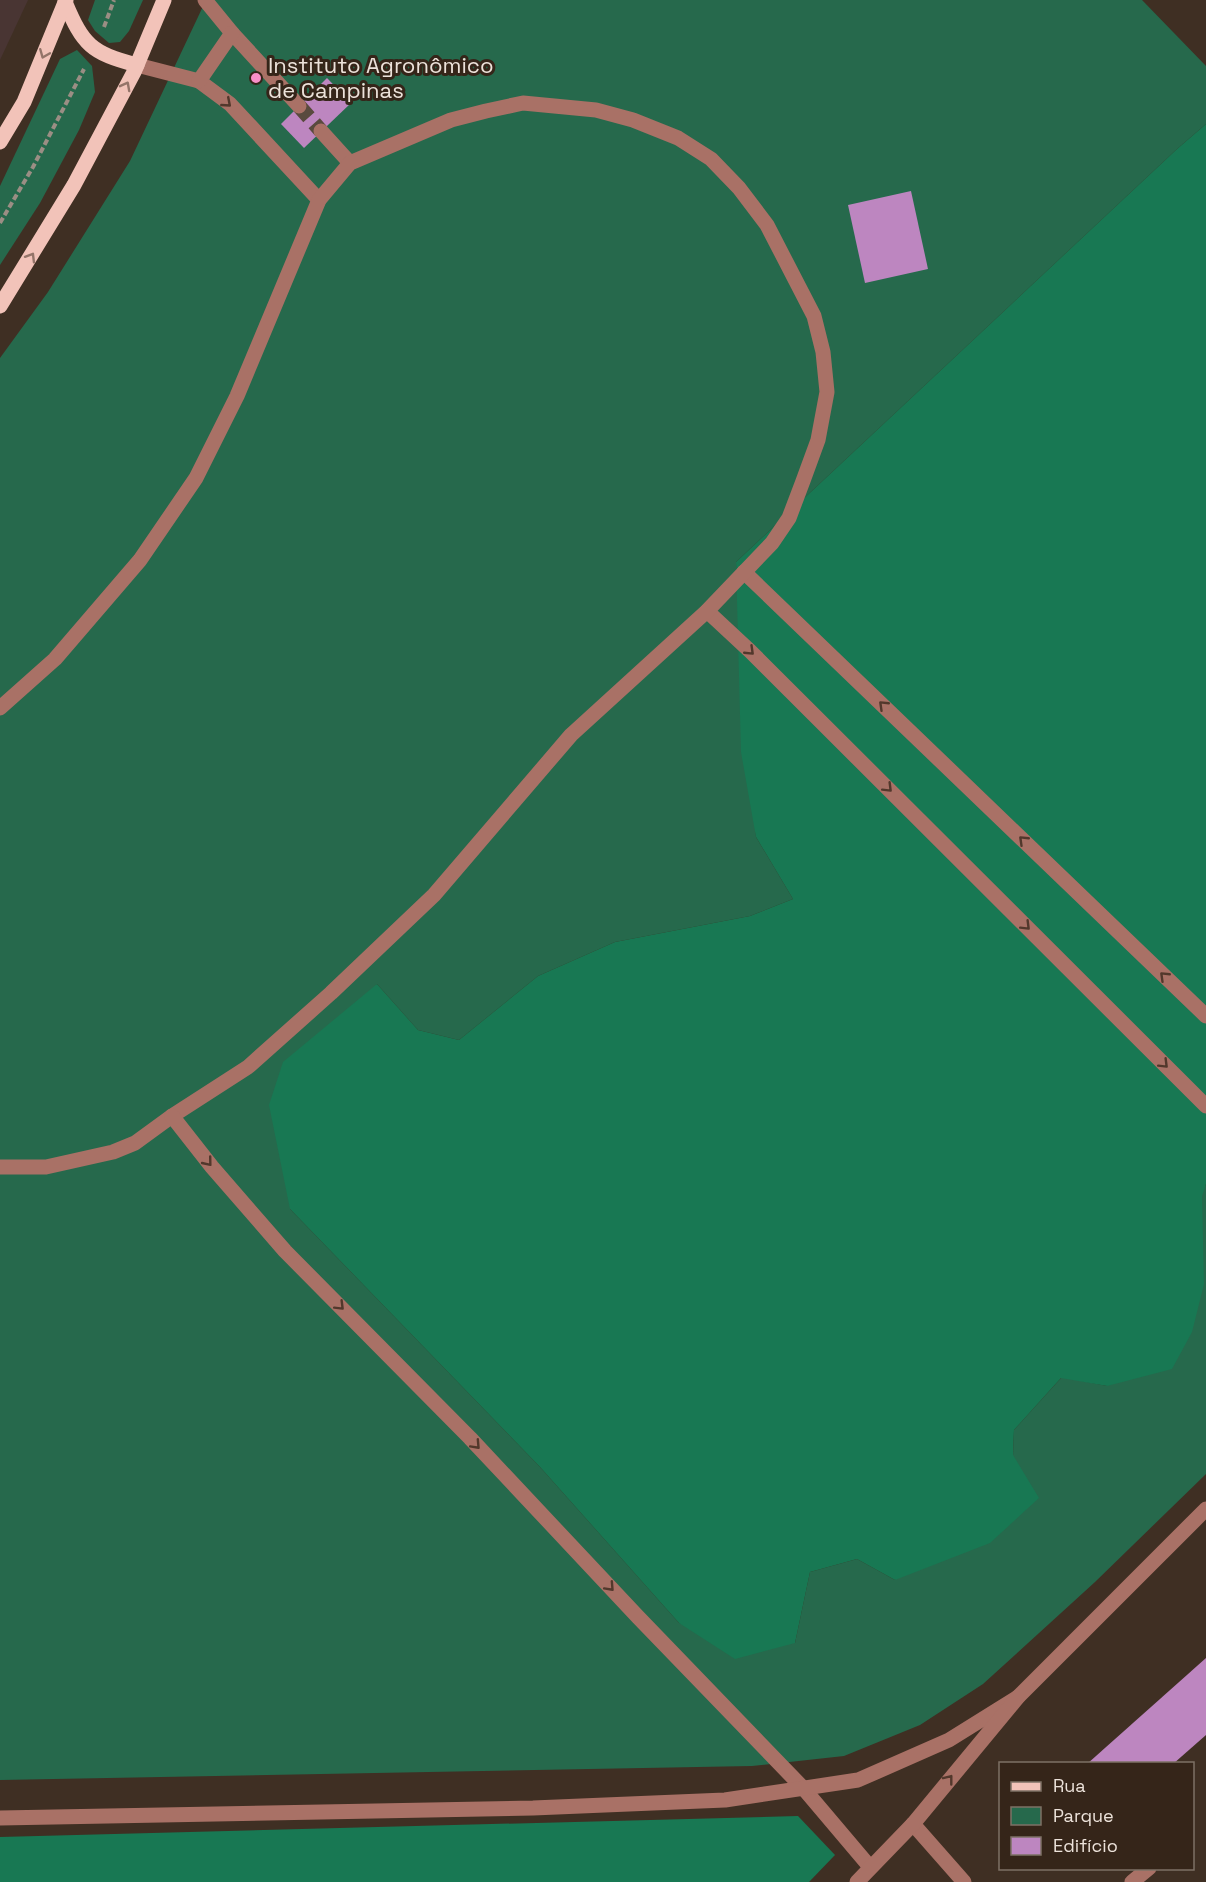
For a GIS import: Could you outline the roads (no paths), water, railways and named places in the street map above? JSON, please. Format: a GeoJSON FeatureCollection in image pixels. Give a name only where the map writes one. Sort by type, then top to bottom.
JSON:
{"type":"FeatureCollection","features":[{"type":"Feature","properties":{"kind":"main road"},"geometry":{"type":"LineString","coordinates":[[0,306],[74,185],[137,64],[164,0]]}},
{"type":"Feature","properties":{"kind":"main road"},"geometry":{"type":"LineString","coordinates":[[65,1],[81,36],[94,49],[115,59],[137,64]]}},
{"type":"Feature","properties":{"kind":"main road"},"geometry":{"type":"LineString","coordinates":[[0,142],[24,102],[65,1]]}},
{"type":"Feature","properties":{"kind":"street"},"geometry":{"type":"LineString","coordinates":[[205,0],[299,106]]}},
{"type":"Feature","properties":{"kind":"street"},"geometry":{"type":"LineString","coordinates":[[199,81],[232,33]]}},
{"type":"Feature","properties":{"kind":"street"},"geometry":{"type":"LineString","coordinates":[[137,64],[199,81],[230,104],[319,200]]}},
{"type":"Feature","properties":{"kind":"street"},"geometry":{"type":"LineString","coordinates":[[0,708],[55,659],[140,560],[195,478],[237,396],[319,200],[350,163],[451,120],[523,103],[596,110],[633,120],[678,138],[711,159],[739,188],[767,225],[814,316],[823,352],[827,392],[818,440],[789,518],[772,543],[707,611],[571,735],[434,895],[332,993],[248,1067],[135,1143],[113,1152],[46,1167],[0,1167]]}},
{"type":"Feature","properties":{"kind":"street"},"geometry":{"type":"LineString","coordinates":[[321,131],[350,163]]}},
{"type":"Feature","properties":{"kind":"street"},"geometry":{"type":"LineString","coordinates":[[744,572],[1206,1016]]}},
{"type":"Feature","properties":{"kind":"street"},"geometry":{"type":"LineString","coordinates":[[707,611],[759,659],[1206,1106]]}},
{"type":"Feature","properties":{"kind":"street"},"geometry":{"type":"LineString","coordinates":[[172,1116],[212,1167],[285,1251],[470,1438],[804,1789],[870,1868]]}},
{"type":"Feature","properties":{"kind":"street"},"geometry":{"type":"LineString","coordinates":[[857,1882],[913,1824],[970,1752],[1018,1697],[1206,1509]]}},
{"type":"Feature","properties":{"kind":"street"},"geometry":{"type":"LineString","coordinates":[[0,1818],[533,1808],[725,1800],[858,1780],[949,1740],[1018,1697]]}},
{"type":"Feature","properties":{"kind":"street"},"geometry":{"type":"LineString","coordinates":[[913,1824],[964,1882]]}},
{"type":"Feature","properties":{"kind":"street"},"geometry":{"type":"LineString","coordinates":[[1132,1882],[1148,1870]]}},
{"type":"Feature","properties":{"kind":"tunnel"},"geometry":{"type":"LineString","coordinates":[[299,106],[321,131]]}},
{"type":"Feature","properties":{"kind":"place","name":"Instituto Agronômico de Campinas"},"geometry":{"type":"Point","coordinates":[256,78]}}]}
